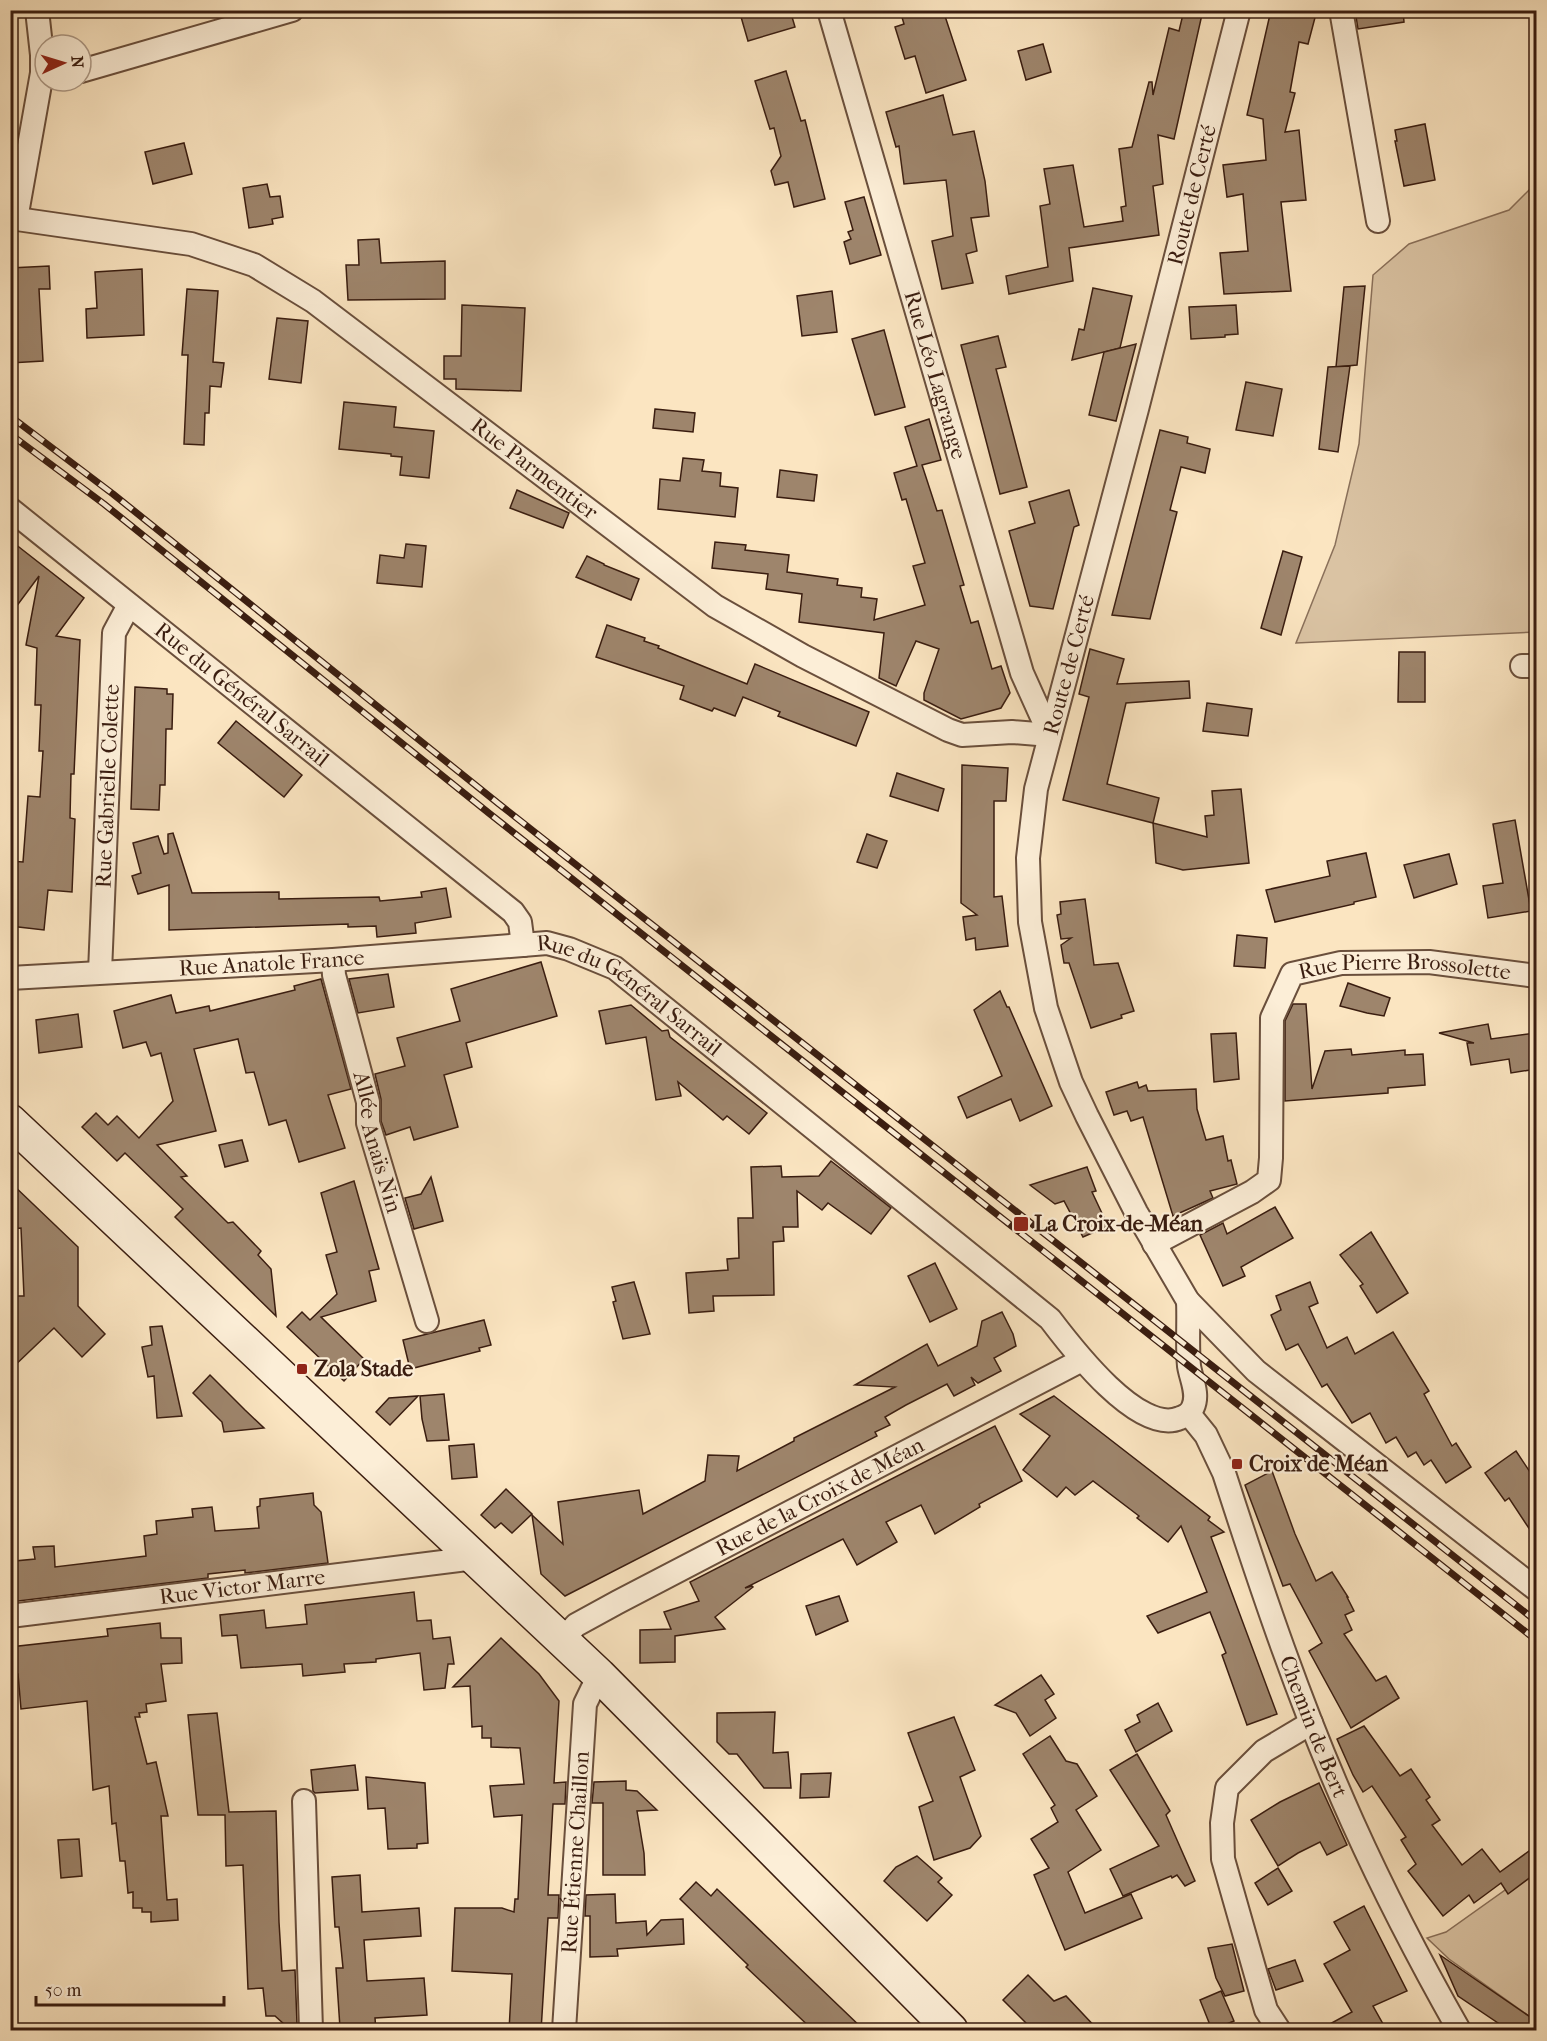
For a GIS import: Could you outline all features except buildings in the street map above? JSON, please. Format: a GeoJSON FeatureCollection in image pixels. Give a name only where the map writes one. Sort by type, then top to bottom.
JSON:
{"type":"FeatureCollection","features":[{"type":"Feature","properties":{"kind":"main road"},"geometry":{"type":"LineString","coordinates":[[10,1121],[599,1675],[951,2031]]}},
{"type":"Feature","properties":{"kind":"street"},"geometry":{"type":"LineString","coordinates":[[37,10],[40,33]]}},
{"type":"Feature","properties":{"kind":"street"},"geometry":{"type":"LineString","coordinates":[[93,70],[292,10]]}},
{"type":"Feature","properties":{"kind":"street","name":"Rue Léo Lagrange"},"geometry":{"type":"LineString","coordinates":[[829,10],[1022,673],[1050,735]]}},
{"type":"Feature","properties":{"kind":"street","name":"Route de Certé"},"geometry":{"type":"LineString","coordinates":[[1239,10],[1137,409],[1036,789],[1028,858],[1030,922],[1046,1008],[1071,1082],[1154,1244],[1188,1301],[1256,1371],[1536,1589]]}},
{"type":"Feature","properties":{"kind":"street"},"geometry":{"type":"LineString","coordinates":[[1341,10],[1378,221]]}},
{"type":"Feature","properties":{"kind":"street"},"geometry":{"type":"LineString","coordinates":[[13,218],[39,93]]}},
{"type":"Feature","properties":{"kind":"street","name":"Rue Parmentier"},"geometry":{"type":"LineString","coordinates":[[13,218],[191,244],[254,265],[313,301],[706,600],[742,622],[803,657],[948,730],[962,735],[1012,732],[1050,735]]}},
{"type":"Feature","properties":{"kind":"street","name":"Rue du Général Sarrail"},"geometry":{"type":"LineString","coordinates":[[10,509],[513,912],[520,922],[523,945],[547,943],[615,968],[1050,1319],[1082,1360],[1111,1389],[1144,1414],[1164,1421],[1177,1420],[1190,1414]]}},
{"type":"Feature","properties":{"kind":"street","name":"Rue Gabrielle Colette"},"geometry":{"type":"LineString","coordinates":[[100,972],[114,633],[129,605]]}},
{"type":"Feature","properties":{"kind":"street","name":"Rue Anatole France"},"geometry":{"type":"LineString","coordinates":[[14,980],[100,972],[333,960],[523,945]]}},
{"type":"Feature","properties":{"kind":"street","name":"Allée Anaïs Nin"},"geometry":{"type":"LineString","coordinates":[[333,960],[334,975],[368,1102],[368,1123],[427,1320]]}},
{"type":"Feature","properties":{"kind":"street","name":"Rue Pierre Brossolette"},"geometry":{"type":"LineString","coordinates":[[1154,1244],[1252,1192],[1269,1180],[1272,1018],[1292,974],[1341,963],[1429,962],[1536,976]]}},
{"type":"Feature","properties":{"kind":"street"},"geometry":{"type":"LineString","coordinates":[[1188,1301],[1190,1366],[1195,1394],[1194,1406],[1190,1414]]}},
{"type":"Feature","properties":{"kind":"street","name":"Rue de la Croix de Méan"},"geometry":{"type":"LineString","coordinates":[[562,1640],[576,1625],[618,1602],[1082,1360]]}},
{"type":"Feature","properties":{"kind":"street","name":"Chemin de Bert"},"geometry":{"type":"LineString","coordinates":[[1190,1414],[1206,1435],[1224,1473],[1311,1723],[1353,1824],[1415,1952],[1459,2031]]}},
{"type":"Feature","properties":{"kind":"street","name":"Rue Victor Marre"},"geometry":{"type":"LineString","coordinates":[[10,1616],[475,1558]]}},
{"type":"Feature","properties":{"kind":"street","name":"Rue Étienne Chaillon"},"geometry":{"type":"LineString","coordinates":[[564,2031],[585,1704],[599,1675]]}},
{"type":"Feature","properties":{"kind":"street"},"geometry":{"type":"LineString","coordinates":[[1279,2031],[1266,2010],[1223,1859],[1222,1824],[1227,1788],[1264,1751],[1311,1723]]}},
{"type":"Feature","properties":{"kind":"street"},"geometry":{"type":"LineString","coordinates":[[304,1801],[311,2031]]}},
{"type":"Feature","properties":{"kind":"shaded area"},"geometry":{"type":"Polygon","coordinates":[[[1536,183],[1536,632],[1296,643],[1335,545],[1359,444],[1373,275],[1409,244],[1509,210],[1536,183]]]}},
{"type":"Feature","properties":{"kind":"shaded area"},"geometry":{"type":"Polygon","coordinates":[[[1536,1868],[1536,2021],[1449,1959],[1427,1938],[1446,1932],[1536,1868]]]}},
{"type":"Feature","properties":{"kind":"railway"},"geometry":{"type":"LineString","coordinates":[[10,416],[113,494],[499,804],[1536,1621]]}},
{"type":"Feature","properties":{"kind":"railway"},"geometry":{"type":"LineString","coordinates":[[10,434],[104,504],[490,814],[1536,1640]]}},
{"type":"Feature","properties":{"kind":"place","name":"La Croix-de-Méan"},"geometry":{"type":"Point","coordinates":[1021,1224]}},
{"type":"Feature","properties":{"kind":"place","name":"Zola Stade"},"geometry":{"type":"Point","coordinates":[302,1369]}},
{"type":"Feature","properties":{"kind":"place","name":"Croix de Méan"},"geometry":{"type":"Point","coordinates":[1237,1464]}}]}
